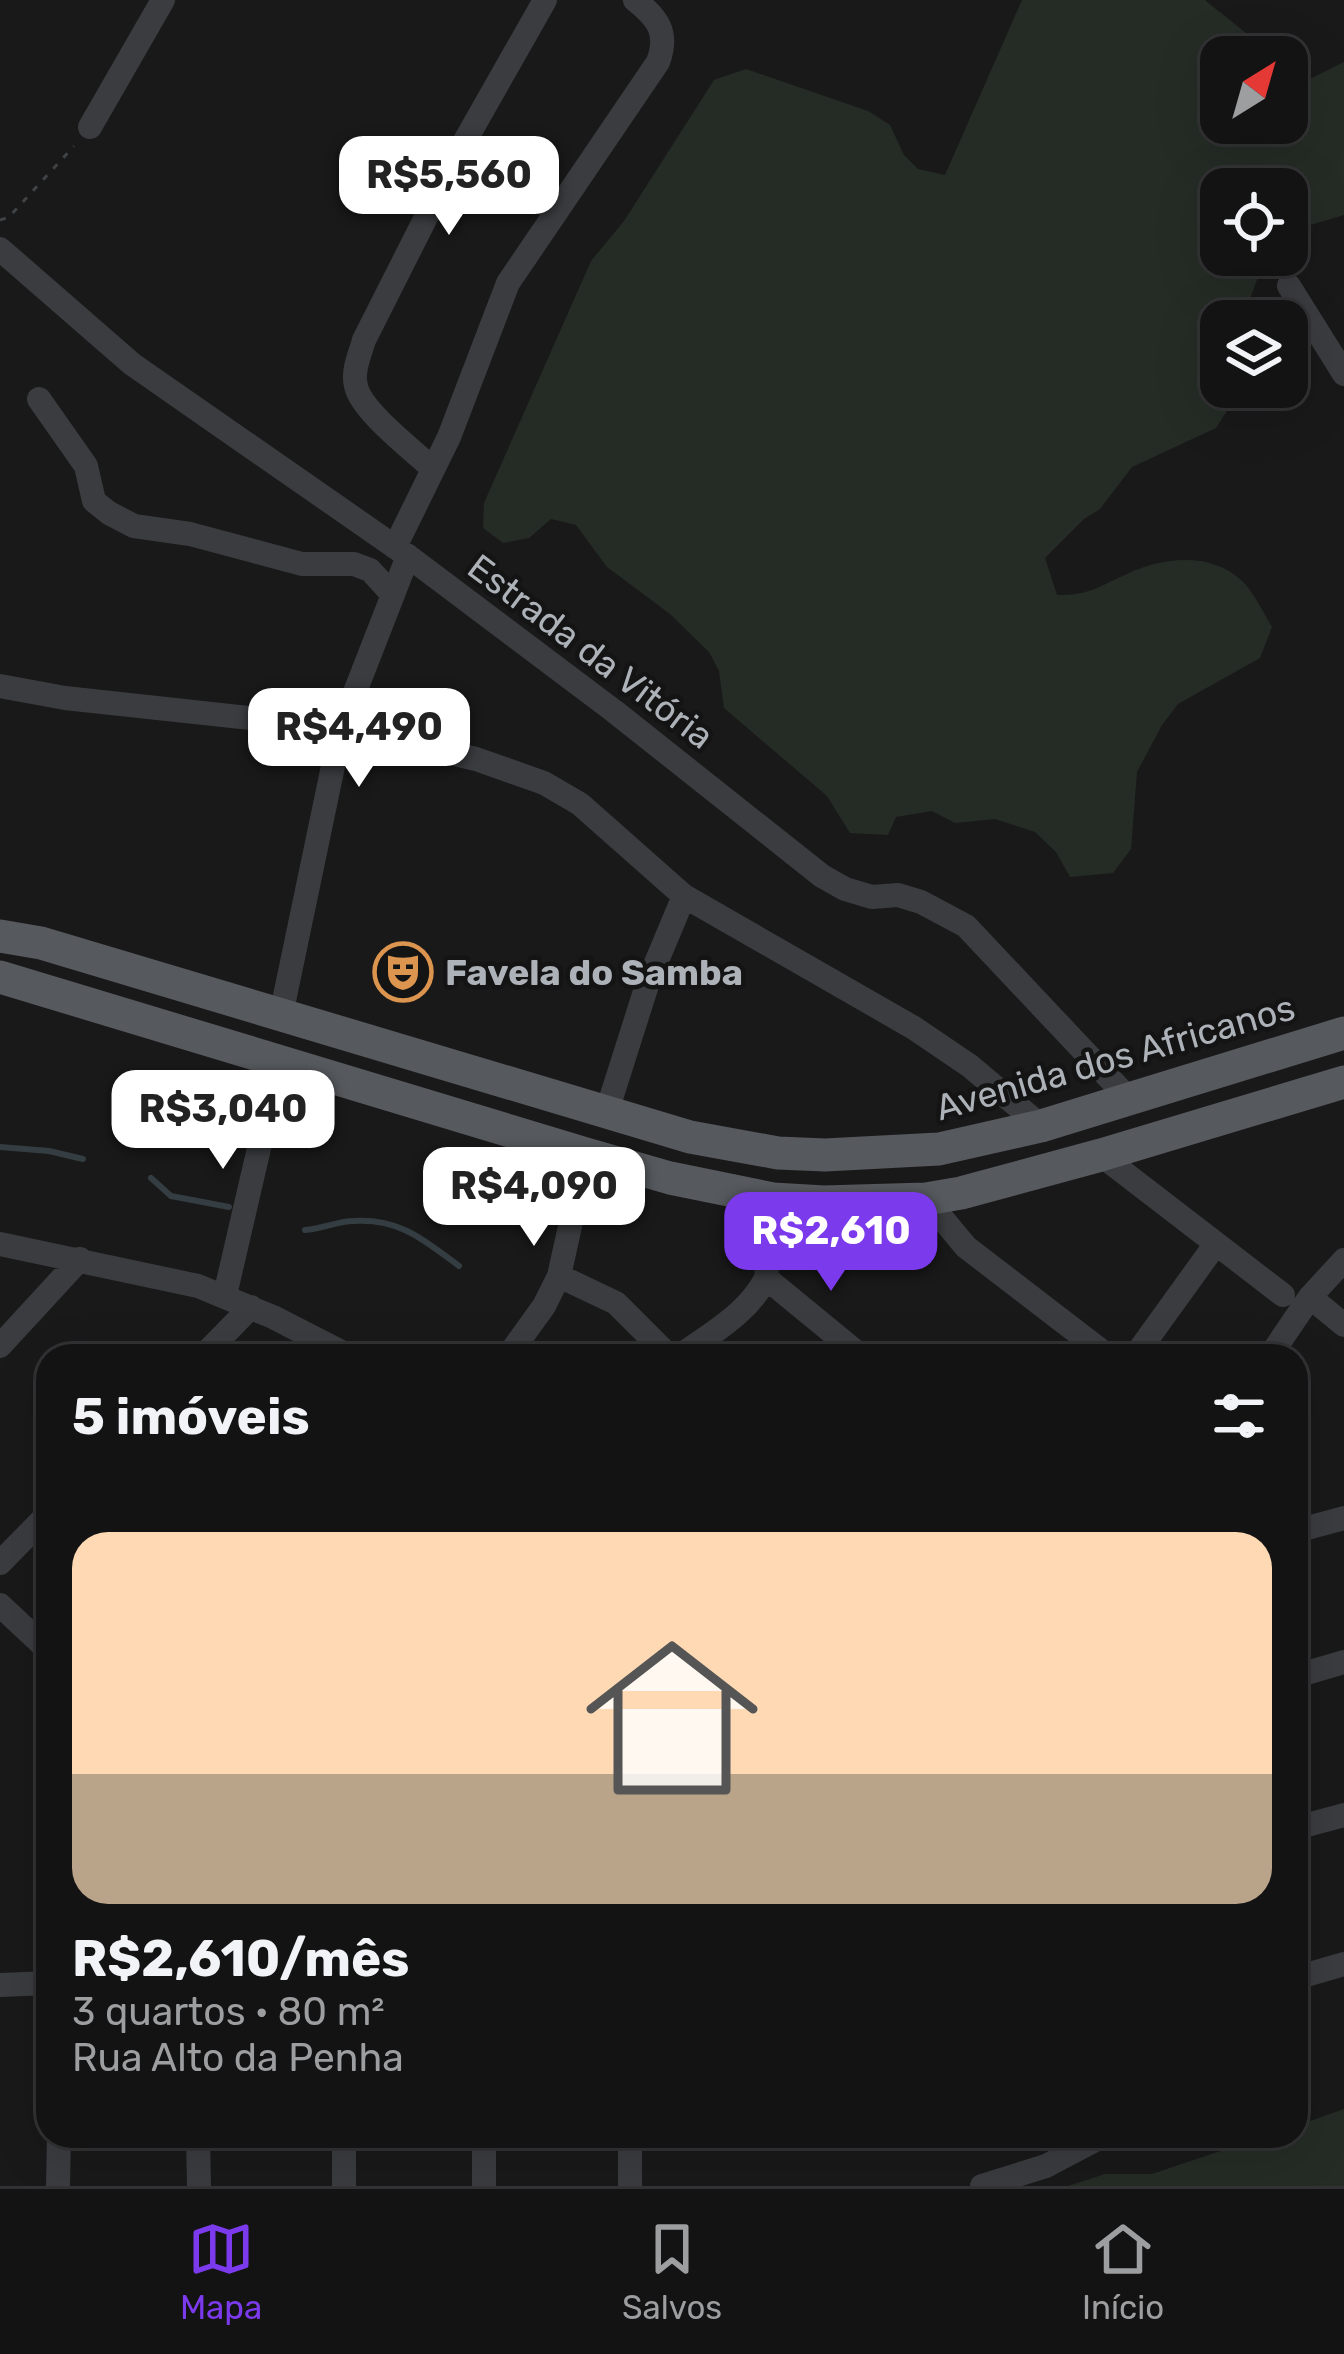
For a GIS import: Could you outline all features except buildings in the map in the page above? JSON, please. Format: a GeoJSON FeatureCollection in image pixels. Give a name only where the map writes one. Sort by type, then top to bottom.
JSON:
{"type":"FeatureCollection","features":[{"type":"Feature","properties":{"kind":"main road","name":"Avenida dos Africanos"},"geometry":{"type":"LineString","coordinates":[[0,936],[41,944],[606,1114],[736,1146],[825,1155],[939,1149],[1041,1126],[1344,1033]]}},
{"type":"Feature","properties":{"kind":"main road"},"geometry":{"type":"LineString","coordinates":[[0,977],[586,1154],[686,1182],[772,1199],[926,1198],[1101,1155],[1344,1082]]}},
{"type":"Feature","properties":{"kind":"main road"},"geometry":{"type":"LineString","coordinates":[[1041,1126],[1054,1168]]}},
{"type":"Feature","properties":{"kind":"street"},"geometry":{"type":"LineString","coordinates":[[90,128],[163,0]]}},
{"type":"Feature","properties":{"kind":"street"},"geometry":{"type":"LineString","coordinates":[[433,470],[361,400],[354,384],[356,364],[461,148],[545,0]]}},
{"type":"Feature","properties":{"kind":"street"},"geometry":{"type":"LineString","coordinates":[[281,1015],[341,728],[393,595],[402,552],[433,470],[508,283],[658,62],[664,45],[663,30],[651,12],[634,0]]}},
{"type":"Feature","properties":{"kind":"street","name":"Estrada da Vitória"},"geometry":{"type":"LineString","coordinates":[[0,249],[132,364],[402,552],[822,876],[845,890],[921,902],[966,926],[1130,1100]]}},
{"type":"Feature","properties":{"kind":"street"},"geometry":{"type":"LineString","coordinates":[[1289,286],[1344,374]]}},
{"type":"Feature","properties":{"kind":"street"},"geometry":{"type":"LineString","coordinates":[[39,399],[86,466],[94,501],[110,513],[134,526],[190,534],[302,564],[355,564],[370,570],[393,595]]}},
{"type":"Feature","properties":{"kind":"street"},"geometry":{"type":"LineString","coordinates":[[0,686],[65,698],[341,728],[476,759],[544,783],[580,803],[684,896],[914,1028],[970,1066],[1041,1126]]}},
{"type":"Feature","properties":{"kind":"street"},"geometry":{"type":"LineString","coordinates":[[606,1114],[648,982],[684,896]]}},
{"type":"Feature","properties":{"kind":"street"},"geometry":{"type":"LineString","coordinates":[[225,1295],[279,1062]]}},
{"type":"Feature","properties":{"kind":"street"},"geometry":{"type":"LineString","coordinates":[[517,1344],[559,1276],[586,1154]]}},
{"type":"Feature","properties":{"kind":"street"},"geometry":{"type":"LineString","coordinates":[[1101,1155],[1282,1295]]}},
{"type":"Feature","properties":{"kind":"street"},"geometry":{"type":"LineString","coordinates":[[926,1198],[966,1247],[1092,1344]]}},
{"type":"Feature","properties":{"kind":"street"},"geometry":{"type":"LineString","coordinates":[[696,1344],[746,1308],[766,1278],[772,1199]]}},
{"type":"Feature","properties":{"kind":"street"},"geometry":{"type":"LineString","coordinates":[[0,1244],[80,1258],[225,1295],[325,1344]]}},
{"type":"Feature","properties":{"kind":"street"},"geometry":{"type":"LineString","coordinates":[[1144,1344],[1215,1245]]}},
{"type":"Feature","properties":{"kind":"street"},"geometry":{"type":"LineString","coordinates":[[1,1345],[80,1258]]}},
{"type":"Feature","properties":{"kind":"street"},"geometry":{"type":"LineString","coordinates":[[1278,1344],[1310,1297],[1344,1260]]}},
{"type":"Feature","properties":{"kind":"street"},"geometry":{"type":"LineString","coordinates":[[559,1276],[616,1303],[656,1344]]}},
{"type":"Feature","properties":{"kind":"street"},"geometry":{"type":"LineString","coordinates":[[766,1278],[846,1344]]}},
{"type":"Feature","properties":{"kind":"street"},"geometry":{"type":"LineString","coordinates":[[1310,1297],[1344,1325]]}},
{"type":"Feature","properties":{"kind":"street"},"geometry":{"type":"LineString","coordinates":[[215,1344],[251,1307]]}},
{"type":"Feature","properties":{"kind":"street"},"geometry":{"type":"LineString","coordinates":[[1308,1528],[1344,1518]]}},
{"type":"Feature","properties":{"kind":"street"},"geometry":{"type":"LineString","coordinates":[[0,1563],[36,1526]]}},
{"type":"Feature","properties":{"kind":"street"},"geometry":{"type":"LineString","coordinates":[[0,1605],[36,1639]]}},
{"type":"Feature","properties":{"kind":"street"},"geometry":{"type":"LineString","coordinates":[[1308,1672],[1344,1662]]}},
{"type":"Feature","properties":{"kind":"street"},"geometry":{"type":"LineString","coordinates":[[1308,1825],[1344,1815]]}},
{"type":"Feature","properties":{"kind":"street"},"geometry":{"type":"LineString","coordinates":[[1308,1974],[1344,1964]]}},
{"type":"Feature","properties":{"kind":"street"},"geometry":{"type":"LineString","coordinates":[[0,1985],[36,1984]]}},
{"type":"Feature","properties":{"kind":"street"},"geometry":{"type":"LineString","coordinates":[[58,2186],[59,2148]]}},
{"type":"Feature","properties":{"kind":"street"},"geometry":{"type":"LineString","coordinates":[[198,2148],[199,2186]]}},
{"type":"Feature","properties":{"kind":"street"},"geometry":{"type":"LineString","coordinates":[[344,2148],[344,2186]]}},
{"type":"Feature","properties":{"kind":"street"},"geometry":{"type":"LineString","coordinates":[[484,2148],[484,2186]]}},
{"type":"Feature","properties":{"kind":"street"},"geometry":{"type":"LineString","coordinates":[[630,2148],[630,2186]]}},
{"type":"Feature","properties":{"kind":"street"},"geometry":{"type":"LineString","coordinates":[[982,2186],[1058,2161],[1081,2148]]}},
{"type":"Feature","properties":{"kind":"path"},"geometry":{"type":"LineString","coordinates":[[0,220],[9,217],[90,128]]}},
{"type":"Feature","properties":{"kind":"shaded area"},"geometry":{"type":"Polygon","coordinates":[[[1022,0],[1205,0],[1249,36],[1200,36],[1200,144],[1308,144],[1308,78],[1344,62],[1344,215],[1308,226],[1308,168],[1200,168],[1200,276],[1258,276],[1250,300],[1200,300],[1200,408],[1229,408],[1216,428],[1132,467],[1100,509],[1045,558],[1057,595],[1086,592],[1141,568],[1171,561],[1215,565],[1246,585],[1272,627],[1260,658],[1178,704],[1162,725],[1137,772],[1131,849],[1113,873],[1070,877],[1056,852],[1035,832],[995,819],[955,823],[932,811],[896,817],[888,835],[850,833],[827,796],[724,708],[719,671],[709,652],[670,614],[607,567],[576,525],[551,519],[529,538],[503,543],[483,528],[484,503],[591,261],[624,221],[714,80],[746,69],[868,111],[890,125],[904,155],[918,169],[945,175],[1022,0]]]}},
{"type":"Feature","properties":{"kind":"shaded area"},"geometry":{"type":"Polygon","coordinates":[[[1344,2109],[1344,2186],[1068,2186],[1105,2174],[1152,2174],[1229,2148],[1308,2148],[1308,2122],[1344,2109]]]}},
{"type":"Feature","properties":{"kind":"waterway"},"geometry":{"type":"LineString","coordinates":[[0,1147],[83,1159]]}},
{"type":"Feature","properties":{"kind":"waterway"},"geometry":{"type":"LineString","coordinates":[[151,1178],[171,1196],[229,1207]]}},
{"type":"Feature","properties":{"kind":"waterway"},"geometry":{"type":"LineString","coordinates":[[305,1230],[348,1221],[384,1223],[410,1233],[459,1266]]}},
{"type":"Feature","properties":{"kind":"place","name":"Favela do Samba"},"geometry":{"type":"Point","coordinates":[403,972]}}]}
